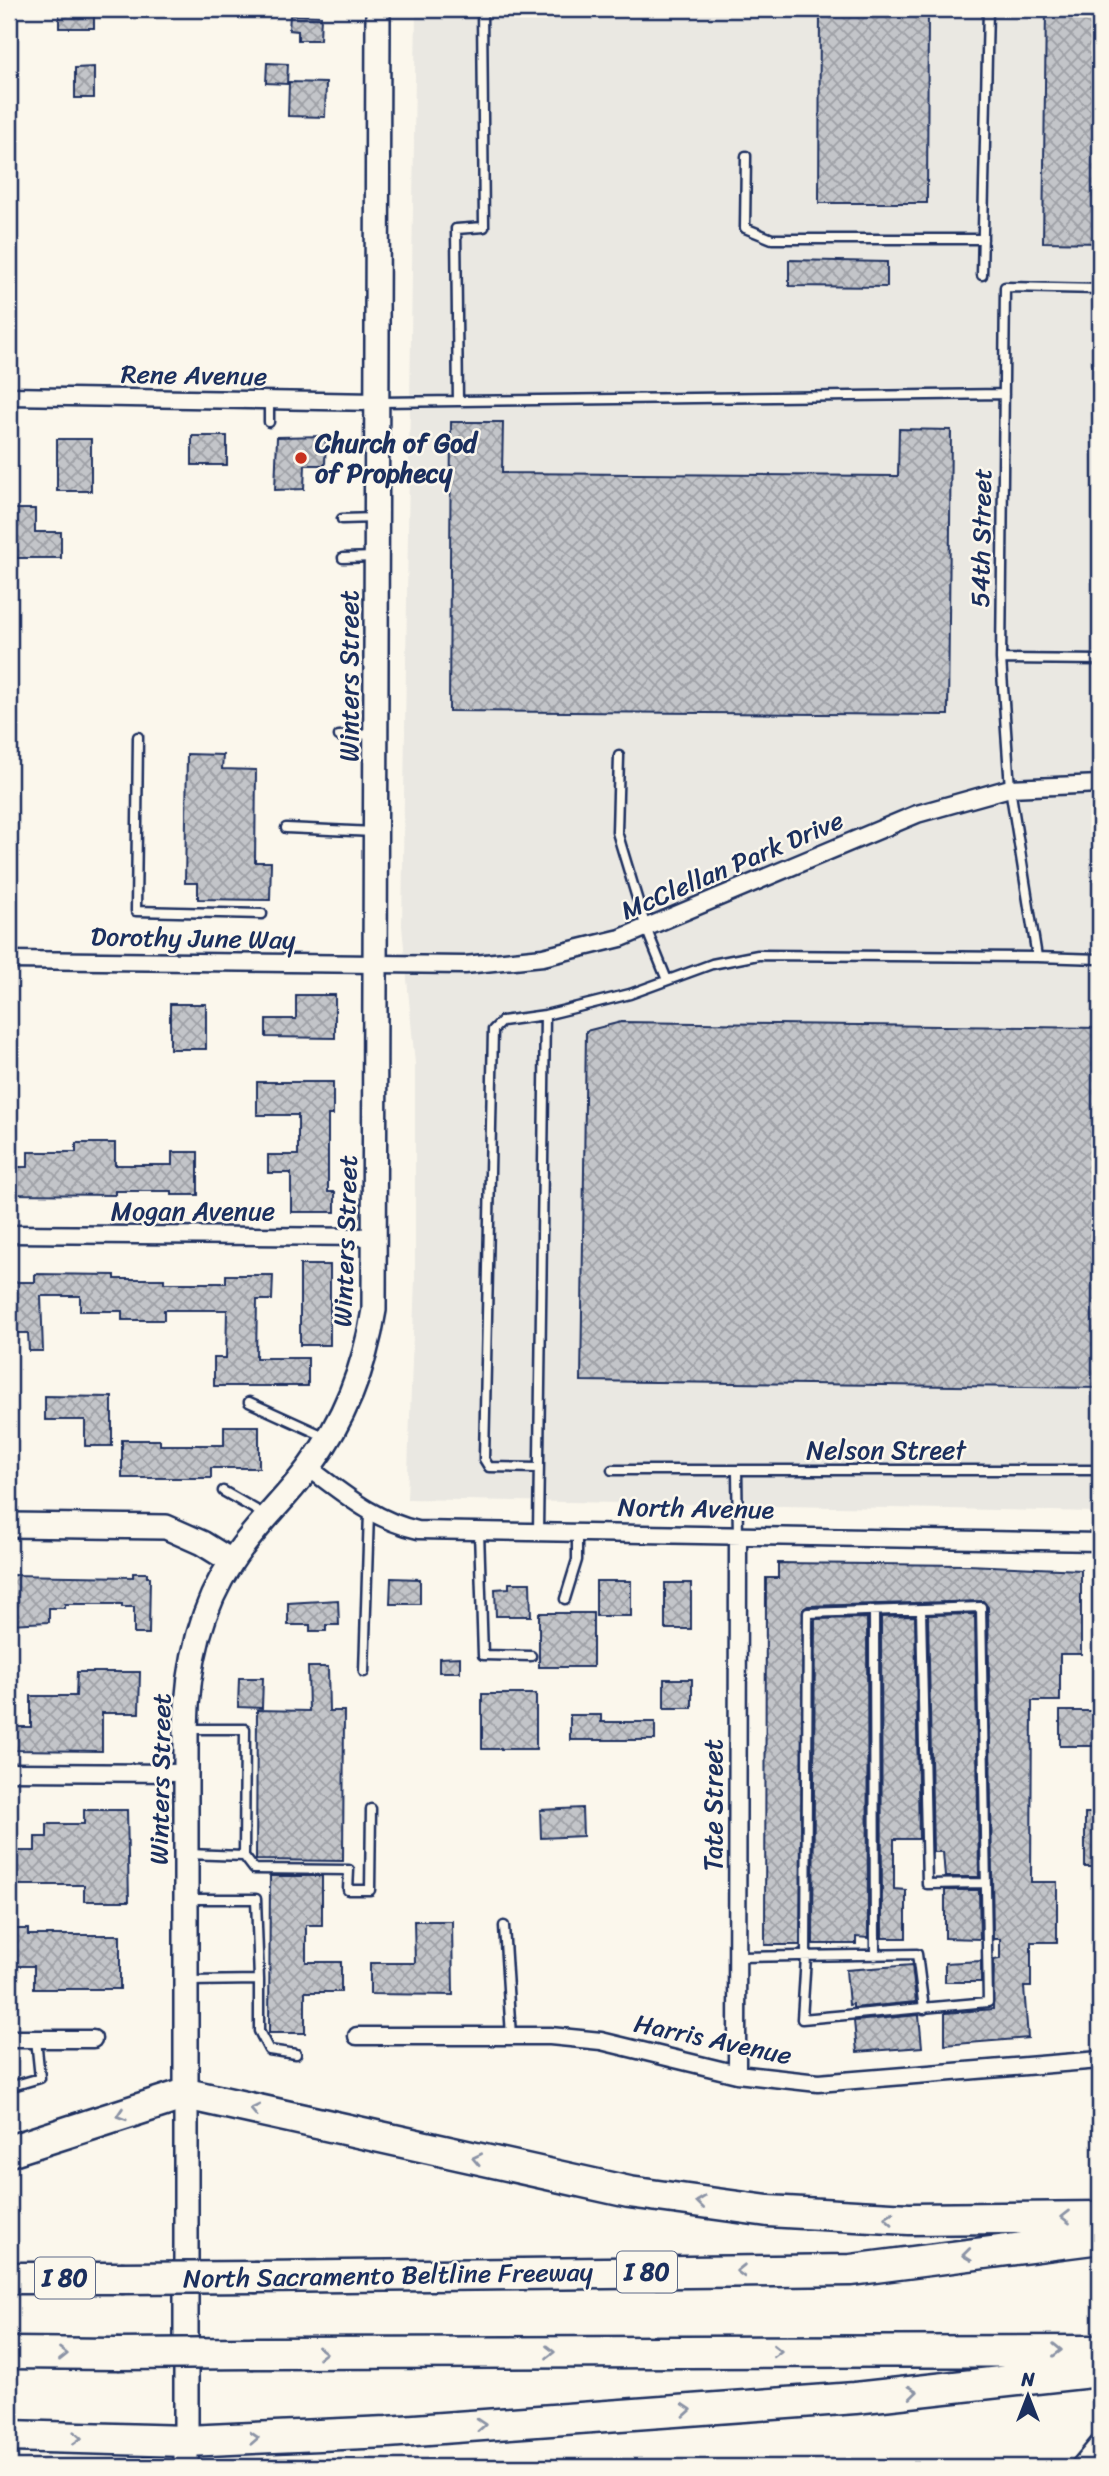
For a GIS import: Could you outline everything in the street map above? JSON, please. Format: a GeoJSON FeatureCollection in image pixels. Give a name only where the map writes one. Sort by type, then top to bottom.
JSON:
{"type":"FeatureCollection","features":[{"type":"Feature","properties":{"kind":"highway"},"geometry":{"type":"LineString","coordinates":[[9,2151],[186,2094],[629,2192],[768,2211],[909,2219],[1100,2217]]}},
{"type":"Feature","properties":{"kind":"highway","name":"North Sacramento Beltline Freeway"},"geometry":{"type":"LineString","coordinates":[[9,2278],[852,2270],[1100,2238]]}},
{"type":"Feature","properties":{"kind":"highway"},"geometry":{"type":"LineString","coordinates":[[9,2353],[1014,2349],[1100,2351]]}},
{"type":"Feature","properties":{"kind":"highway"},"geometry":{"type":"LineString","coordinates":[[9,2436],[186,2454],[414,2430],[855,2398],[1100,2371]]}},
{"type":"Feature","properties":{"kind":"main road","name":"Winters Street"},"geometry":{"type":"LineString","coordinates":[[186,2454],[186,1729],[192,1660],[209,1606],[231,1561],[309,1468],[347,1406],[370,1337],[377,1272],[378,9]]}},
{"type":"Feature","properties":{"kind":"main road"},"geometry":{"type":"LineString","coordinates":[[9,1525],[166,1527],[202,1543],[231,1561]]}},
{"type":"Feature","properties":{"kind":"street","name":"Rene Avenue"},"geometry":{"type":"LineString","coordinates":[[9,396],[378,402]]}},
{"type":"Feature","properties":{"kind":"street","name":"McClellan Park Drive"},"geometry":{"type":"LineString","coordinates":[[377,964],[465,965],[543,957],[621,938],[917,814],[1010,788],[1100,784]]}},
{"type":"Feature","properties":{"kind":"street","name":"Dorothy June Way"},"geometry":{"type":"LineString","coordinates":[[9,960],[377,964]]}},
{"type":"Feature","properties":{"kind":"street","name":"Mogan Avenue"},"geometry":{"type":"LineString","coordinates":[[9,1234],[376,1237]]}},
{"type":"Feature","properties":{"kind":"street","name":"North Avenue"},"geometry":{"type":"LineString","coordinates":[[309,1468],[369,1512],[395,1525],[418,1530],[1100,1542]]}},
{"type":"Feature","properties":{"kind":"street","name":"Tate Street"},"geometry":{"type":"LineString","coordinates":[[737,2074],[738,1536]]}},
{"type":"Feature","properties":{"kind":"street"},"geometry":{"type":"LineString","coordinates":[[9,1772],[186,1773]]}},
{"type":"Feature","properties":{"kind":"street","name":"Harris Avenue"},"geometry":{"type":"LineString","coordinates":[[358,2036],[511,2036],[601,2041],[769,2080],[850,2083],[1100,2060]]}},
{"type":"Feature","properties":{"kind":"street"},"geometry":{"type":"LineString","coordinates":[[9,2039],[93,2039]]}},
{"type":"Feature","properties":{"kind":"street"},"geometry":{"type":"LineString","coordinates":[[1079,2467],[1100,2442]]}},
{"type":"Feature","properties":{"kind":"lane"},"geometry":{"type":"LineString","coordinates":[[458,401],[456,229],[484,227],[482,9]]}},
{"type":"Feature","properties":{"kind":"lane"},"geometry":{"type":"LineString","coordinates":[[982,275],[988,9]]}},
{"type":"Feature","properties":{"kind":"lane"},"geometry":{"type":"LineString","coordinates":[[746,156],[745,228],[772,239],[983,239]]}},
{"type":"Feature","properties":{"kind":"lane","name":"54th Street"},"geometry":{"type":"LineString","coordinates":[[1037,957],[1010,788],[1001,659],[1005,287],[1100,289]]}},
{"type":"Feature","properties":{"kind":"lane"},"geometry":{"type":"LineString","coordinates":[[378,402],[1004,394]]}},
{"type":"Feature","properties":{"kind":"lane"},"geometry":{"type":"LineString","coordinates":[[269,400],[269,422]]}},
{"type":"Feature","properties":{"kind":"lane"},"geometry":{"type":"LineString","coordinates":[[342,519],[378,518]]}},
{"type":"Feature","properties":{"kind":"lane"},"geometry":{"type":"LineString","coordinates":[[343,558],[377,557]]}},
{"type":"Feature","properties":{"kind":"lane"},"geometry":{"type":"LineString","coordinates":[[1001,659],[1100,660]]}},
{"type":"Feature","properties":{"kind":"lane"},"geometry":{"type":"LineString","coordinates":[[339,736],[377,734]]}},
{"type":"Feature","properties":{"kind":"lane"},"geometry":{"type":"LineString","coordinates":[[138,737],[136,911],[262,914]]}},
{"type":"Feature","properties":{"kind":"lane"},"geometry":{"type":"LineString","coordinates":[[619,756],[617,832],[646,928],[667,980]]}},
{"type":"Feature","properties":{"kind":"lane"},"geometry":{"type":"LineString","coordinates":[[286,828],[377,832]]}},
{"type":"Feature","properties":{"kind":"lane"},"geometry":{"type":"LineString","coordinates":[[538,1468],[489,1466],[484,1459],[488,1136],[493,1030],[502,1021],[582,1008],[712,964],[758,955],[1100,959]]}},
{"type":"Feature","properties":{"kind":"lane"},"geometry":{"type":"LineString","coordinates":[[538,1533],[545,1015]]}},
{"type":"Feature","properties":{"kind":"lane"},"geometry":{"type":"LineString","coordinates":[[249,1402],[329,1438]]}},
{"type":"Feature","properties":{"kind":"lane","name":"Nelson Street"},"geometry":{"type":"LineString","coordinates":[[612,1470],[1100,1471]]}},
{"type":"Feature","properties":{"kind":"lane"},"geometry":{"type":"LineString","coordinates":[[737,1472],[738,1536]]}},
{"type":"Feature","properties":{"kind":"lane"},"geometry":{"type":"LineString","coordinates":[[223,1491],[268,1516]]}},
{"type":"Feature","properties":{"kind":"lane"},"geometry":{"type":"LineString","coordinates":[[364,1672],[369,1512]]}},
{"type":"Feature","properties":{"kind":"lane"},"geometry":{"type":"LineString","coordinates":[[479,1532],[483,1655],[531,1656]]}},
{"type":"Feature","properties":{"kind":"lane"},"geometry":{"type":"LineString","coordinates":[[565,1599],[577,1560],[577,1534]]}},
{"type":"Feature","properties":{"kind":"lane"},"geometry":{"type":"LineString","coordinates":[[981,1608],[988,2002],[802,2019],[806,1957],[808,1613],[921,1610],[981,1608]]}},
{"type":"Feature","properties":{"kind":"lane"},"geometry":{"type":"LineString","coordinates":[[921,1610],[927,1884],[986,1883]]}},
{"type":"Feature","properties":{"kind":"lane"},"geometry":{"type":"LineString","coordinates":[[874,1612],[875,1956]]}},
{"type":"Feature","properties":{"kind":"lane"},"geometry":{"type":"LineString","coordinates":[[186,1729],[245,1729],[244,1856],[254,1869],[349,1870],[348,1890],[370,1890],[371,1809]]}},
{"type":"Feature","properties":{"kind":"lane"},"geometry":{"type":"LineString","coordinates":[[186,1854],[244,1856]]}},
{"type":"Feature","properties":{"kind":"lane"},"geometry":{"type":"LineString","coordinates":[[186,1899],[256,1899],[259,2031],[269,2050],[296,2054]]}},
{"type":"Feature","properties":{"kind":"lane"},"geometry":{"type":"LineString","coordinates":[[504,1926],[511,2036]]}},
{"type":"Feature","properties":{"kind":"lane"},"geometry":{"type":"LineString","coordinates":[[737,1957],[917,1954],[924,2009]]}},
{"type":"Feature","properties":{"kind":"lane"},"geometry":{"type":"LineString","coordinates":[[186,1981],[259,1980]]}},
{"type":"Feature","properties":{"kind":"lane"},"geometry":{"type":"LineString","coordinates":[[9,2087],[40,2078],[36,2039]]}},
{"type":"Feature","properties":{"kind":"shaded area"},"geometry":{"type":"Polygon","coordinates":[[[416,9],[1100,9],[1100,1512],[407,1499],[415,1278],[415,1064],[402,926],[416,9]]]}},
{"type":"Feature","properties":{"kind":"building"},"geometry":{"type":"Polygon","coordinates":[[[59,9],[94,9],[94,28],[59,28],[59,9]]]}},
{"type":"Feature","properties":{"kind":"building"},"geometry":{"type":"Polygon","coordinates":[[[820,9],[928,9],[927,203],[819,203],[820,9]]]}},
{"type":"Feature","properties":{"kind":"building"},"geometry":{"type":"Polygon","coordinates":[[[1046,9],[1100,9],[1100,243],[1043,242],[1046,9]]]}},
{"type":"Feature","properties":{"kind":"building"},"geometry":{"type":"Polygon","coordinates":[[[290,15],[321,16],[320,40],[298,40],[298,31],[289,30],[290,15]]]}},
{"type":"Feature","properties":{"kind":"building"},"geometry":{"type":"Polygon","coordinates":[[[267,63],[288,64],[287,84],[266,83],[267,63]]]}},
{"type":"Feature","properties":{"kind":"building"},"geometry":{"type":"Polygon","coordinates":[[[94,67],[94,98],[75,98],[75,68],[94,67]]]}},
{"type":"Feature","properties":{"kind":"building"},"geometry":{"type":"Polygon","coordinates":[[[289,82],[326,83],[325,117],[288,116],[289,82]]]}},
{"type":"Feature","properties":{"kind":"building"},"geometry":{"type":"Polygon","coordinates":[[[789,260],[887,262],[887,287],[789,286],[789,260]]]}},
{"type":"Feature","properties":{"kind":"building"},"geometry":{"type":"Polygon","coordinates":[[[451,422],[503,422],[502,473],[898,476],[899,429],[951,430],[948,715],[449,711],[451,422]]]}},
{"type":"Feature","properties":{"kind":"building"},"geometry":{"type":"Polygon","coordinates":[[[192,436],[227,436],[227,465],[192,465],[192,436]]]}},
{"type":"Feature","properties":{"kind":"building","name":"Church of God of Prophecy"},"geometry":{"type":"Polygon","coordinates":[[[326,436],[325,465],[305,465],[304,489],[275,490],[277,437],[326,436]]]}},
{"type":"Feature","properties":{"kind":"building"},"geometry":{"type":"Polygon","coordinates":[[[57,439],[91,439],[91,491],[57,491],[57,439]]]}},
{"type":"Feature","properties":{"kind":"building"},"geometry":{"type":"Polygon","coordinates":[[[9,509],[35,509],[35,532],[61,532],[61,558],[9,558],[9,509]]]}},
{"type":"Feature","properties":{"kind":"building"},"geometry":{"type":"Polygon","coordinates":[[[187,754],[223,755],[222,769],[256,770],[255,862],[271,862],[270,900],[198,899],[198,883],[185,883],[187,754]]]}},
{"type":"Feature","properties":{"kind":"building"},"geometry":{"type":"Polygon","coordinates":[[[296,995],[335,995],[335,1038],[266,1037],[266,1019],[296,1019],[296,995]]]}},
{"type":"Feature","properties":{"kind":"building"},"geometry":{"type":"Polygon","coordinates":[[[170,1004],[206,1004],[206,1049],[170,1049],[170,1004]]]}},
{"type":"Feature","properties":{"kind":"building"},"geometry":{"type":"Polygon","coordinates":[[[621,1022],[1100,1028],[1100,1388],[581,1381],[586,1031],[621,1022]]]}},
{"type":"Feature","properties":{"kind":"building"},"geometry":{"type":"Polygon","coordinates":[[[257,1082],[333,1082],[333,1115],[328,1115],[328,1192],[335,1192],[335,1212],[291,1212],[291,1173],[268,1173],[268,1155],[298,1155],[298,1115],[257,1115],[257,1082]]]}},
{"type":"Feature","properties":{"kind":"building"},"geometry":{"type":"Polygon","coordinates":[[[76,1143],[115,1143],[115,1165],[172,1165],[172,1152],[198,1152],[198,1195],[172,1195],[172,1191],[115,1191],[115,1195],[9,1194],[9,1167],[28,1167],[28,1152],[76,1152],[76,1143]]]}},
{"type":"Feature","properties":{"kind":"building"},"geometry":{"type":"Polygon","coordinates":[[[300,1265],[330,1265],[330,1345],[300,1345],[300,1265]]]}},
{"type":"Feature","properties":{"kind":"building"},"geometry":{"type":"Polygon","coordinates":[[[35,1274],[115,1275],[115,1279],[164,1279],[164,1283],[226,1283],[226,1275],[273,1275],[272,1300],[257,1300],[256,1358],[308,1358],[308,1386],[214,1386],[214,1358],[226,1358],[227,1310],[164,1310],[164,1320],[122,1320],[122,1311],[80,1311],[80,1296],[41,1296],[43,1351],[29,1351],[28,1333],[9,1333],[9,1282],[35,1282],[35,1274]]]}},
{"type":"Feature","properties":{"kind":"building"},"geometry":{"type":"Polygon","coordinates":[[[45,1396],[112,1397],[112,1446],[85,1446],[85,1420],[45,1420],[45,1396]]]}},
{"type":"Feature","properties":{"kind":"building"},"geometry":{"type":"Polygon","coordinates":[[[224,1426],[259,1426],[259,1468],[211,1468],[211,1478],[122,1478],[122,1440],[160,1440],[160,1445],[224,1445],[224,1426]]]}},
{"type":"Feature","properties":{"kind":"building"},"geometry":{"type":"Polygon","coordinates":[[[778,1563],[967,1565],[1081,1570],[1081,1654],[1060,1654],[1060,1701],[1032,1701],[1031,1882],[1057,1882],[1057,1942],[1031,1942],[1031,1987],[1024,1987],[1028,2038],[945,2045],[945,2013],[993,2009],[994,1960],[1000,1959],[1000,1939],[993,1939],[988,1607],[983,1601],[808,1606],[803,1609],[800,1945],[765,1945],[766,1578],[778,1578],[778,1563]]]}},
{"type":"Feature","properties":{"kind":"building"},"geometry":{"type":"Polygon","coordinates":[[[133,1573],[147,1573],[147,1577],[150,1577],[149,1634],[134,1634],[134,1607],[122,1607],[122,1604],[65,1604],[65,1608],[49,1608],[49,1622],[9,1624],[9,1575],[133,1577],[133,1573]]]}},
{"type":"Feature","properties":{"kind":"building"},"geometry":{"type":"Polygon","coordinates":[[[391,1578],[420,1579],[420,1604],[390,1604],[391,1578]]]}},
{"type":"Feature","properties":{"kind":"building"},"geometry":{"type":"Polygon","coordinates":[[[596,1581],[631,1581],[631,1616],[596,1616],[596,1581]]]}},
{"type":"Feature","properties":{"kind":"building"},"geometry":{"type":"Polygon","coordinates":[[[509,1583],[530,1583],[531,1616],[496,1616],[495,1589],[509,1588],[509,1583]]]}},
{"type":"Feature","properties":{"kind":"building"},"geometry":{"type":"Polygon","coordinates":[[[665,1583],[691,1583],[691,1629],[665,1629],[665,1583]]]}},
{"type":"Feature","properties":{"kind":"building"},"geometry":{"type":"Polygon","coordinates":[[[338,1600],[339,1625],[326,1625],[326,1631],[310,1631],[310,1625],[288,1625],[288,1603],[338,1600]]]}},
{"type":"Feature","properties":{"kind":"building"},"geometry":{"type":"Polygon","coordinates":[[[539,1613],[593,1613],[593,1667],[539,1667],[539,1613]]]}},
{"type":"Feature","properties":{"kind":"building"},"geometry":{"type":"Polygon","coordinates":[[[975,1614],[979,1877],[945,1877],[943,1852],[933,1852],[928,1615],[975,1614]]]}},
{"type":"Feature","properties":{"kind":"building"},"geometry":{"type":"Polygon","coordinates":[[[915,1616],[919,1839],[894,1839],[894,1889],[906,1890],[906,1938],[882,1938],[881,1617],[915,1616]]]}},
{"type":"Feature","properties":{"kind":"building"},"geometry":{"type":"Polygon","coordinates":[[[867,1618],[868,1938],[856,1937],[856,1944],[813,1944],[815,1619],[867,1618]]]}},
{"type":"Feature","properties":{"kind":"building"},"geometry":{"type":"Polygon","coordinates":[[[460,1657],[460,1672],[439,1672],[439,1658],[460,1657]]]}},
{"type":"Feature","properties":{"kind":"building"},"geometry":{"type":"Polygon","coordinates":[[[308,1667],[328,1667],[329,1711],[344,1711],[343,1861],[256,1860],[257,1710],[309,1711],[308,1667]]]}},
{"type":"Feature","properties":{"kind":"building"},"geometry":{"type":"Polygon","coordinates":[[[77,1672],[140,1672],[139,1713],[102,1713],[102,1751],[9,1750],[9,1727],[31,1727],[31,1696],[76,1696],[77,1672]]]}},
{"type":"Feature","properties":{"kind":"building"},"geometry":{"type":"Polygon","coordinates":[[[239,1678],[263,1678],[262,1708],[238,1707],[239,1678]]]}},
{"type":"Feature","properties":{"kind":"building"},"geometry":{"type":"Polygon","coordinates":[[[664,1679],[692,1679],[692,1708],[664,1708],[664,1679]]]}},
{"type":"Feature","properties":{"kind":"building"},"geometry":{"type":"Polygon","coordinates":[[[482,1694],[536,1694],[536,1749],[482,1749],[482,1694]]]}},
{"type":"Feature","properties":{"kind":"building"},"geometry":{"type":"Polygon","coordinates":[[[1060,1711],[1095,1711],[1095,1746],[1060,1746],[1060,1711]]]}},
{"type":"Feature","properties":{"kind":"building"},"geometry":{"type":"Polygon","coordinates":[[[570,1715],[601,1715],[601,1722],[655,1722],[655,1740],[570,1740],[570,1715]]]}},
{"type":"Feature","properties":{"kind":"building"},"geometry":{"type":"Polygon","coordinates":[[[582,1808],[583,1836],[541,1838],[540,1810],[582,1808]]]}},
{"type":"Feature","properties":{"kind":"building"},"geometry":{"type":"Polygon","coordinates":[[[84,1810],[127,1810],[129,1901],[84,1901],[84,1885],[9,1885],[9,1851],[35,1851],[35,1837],[47,1837],[47,1824],[84,1824],[84,1810]]]}},
{"type":"Feature","properties":{"kind":"building"},"geometry":{"type":"Polygon","coordinates":[[[1085,1813],[1100,1813],[1100,1867],[1085,1867],[1085,1813]]]}},
{"type":"Feature","properties":{"kind":"building"},"geometry":{"type":"Polygon","coordinates":[[[270,1876],[322,1876],[322,1925],[306,1925],[306,1962],[341,1962],[341,1992],[305,1992],[305,2033],[269,2033],[270,1876]]]}},
{"type":"Feature","properties":{"kind":"building"},"geometry":{"type":"Polygon","coordinates":[[[945,1890],[979,1890],[980,1939],[945,1938],[945,1890]]]}},
{"type":"Feature","properties":{"kind":"building"},"geometry":{"type":"Polygon","coordinates":[[[414,1921],[452,1921],[453,1995],[370,1994],[370,1963],[415,1963],[414,1921]]]}},
{"type":"Feature","properties":{"kind":"building"},"geometry":{"type":"Polygon","coordinates":[[[9,1929],[28,1929],[28,1935],[120,1935],[120,1989],[34,1989],[34,1966],[9,1966],[9,1929]]]}},
{"type":"Feature","properties":{"kind":"building"},"geometry":{"type":"Polygon","coordinates":[[[981,1961],[981,1982],[945,1982],[945,1963],[981,1961]]]}},
{"type":"Feature","properties":{"kind":"building"},"geometry":{"type":"Polygon","coordinates":[[[912,1965],[916,2002],[853,2008],[853,2004],[849,2005],[846,1970],[912,1965]]]}},
{"type":"Feature","properties":{"kind":"building"},"geometry":{"type":"Polygon","coordinates":[[[919,2015],[922,2047],[857,2052],[854,2021],[919,2015]]]}},
{"type":"Feature","properties":{"kind":"place","name":"Church of God of Prophecy"},"geometry":{"type":"Point","coordinates":[301,458]}}]}
